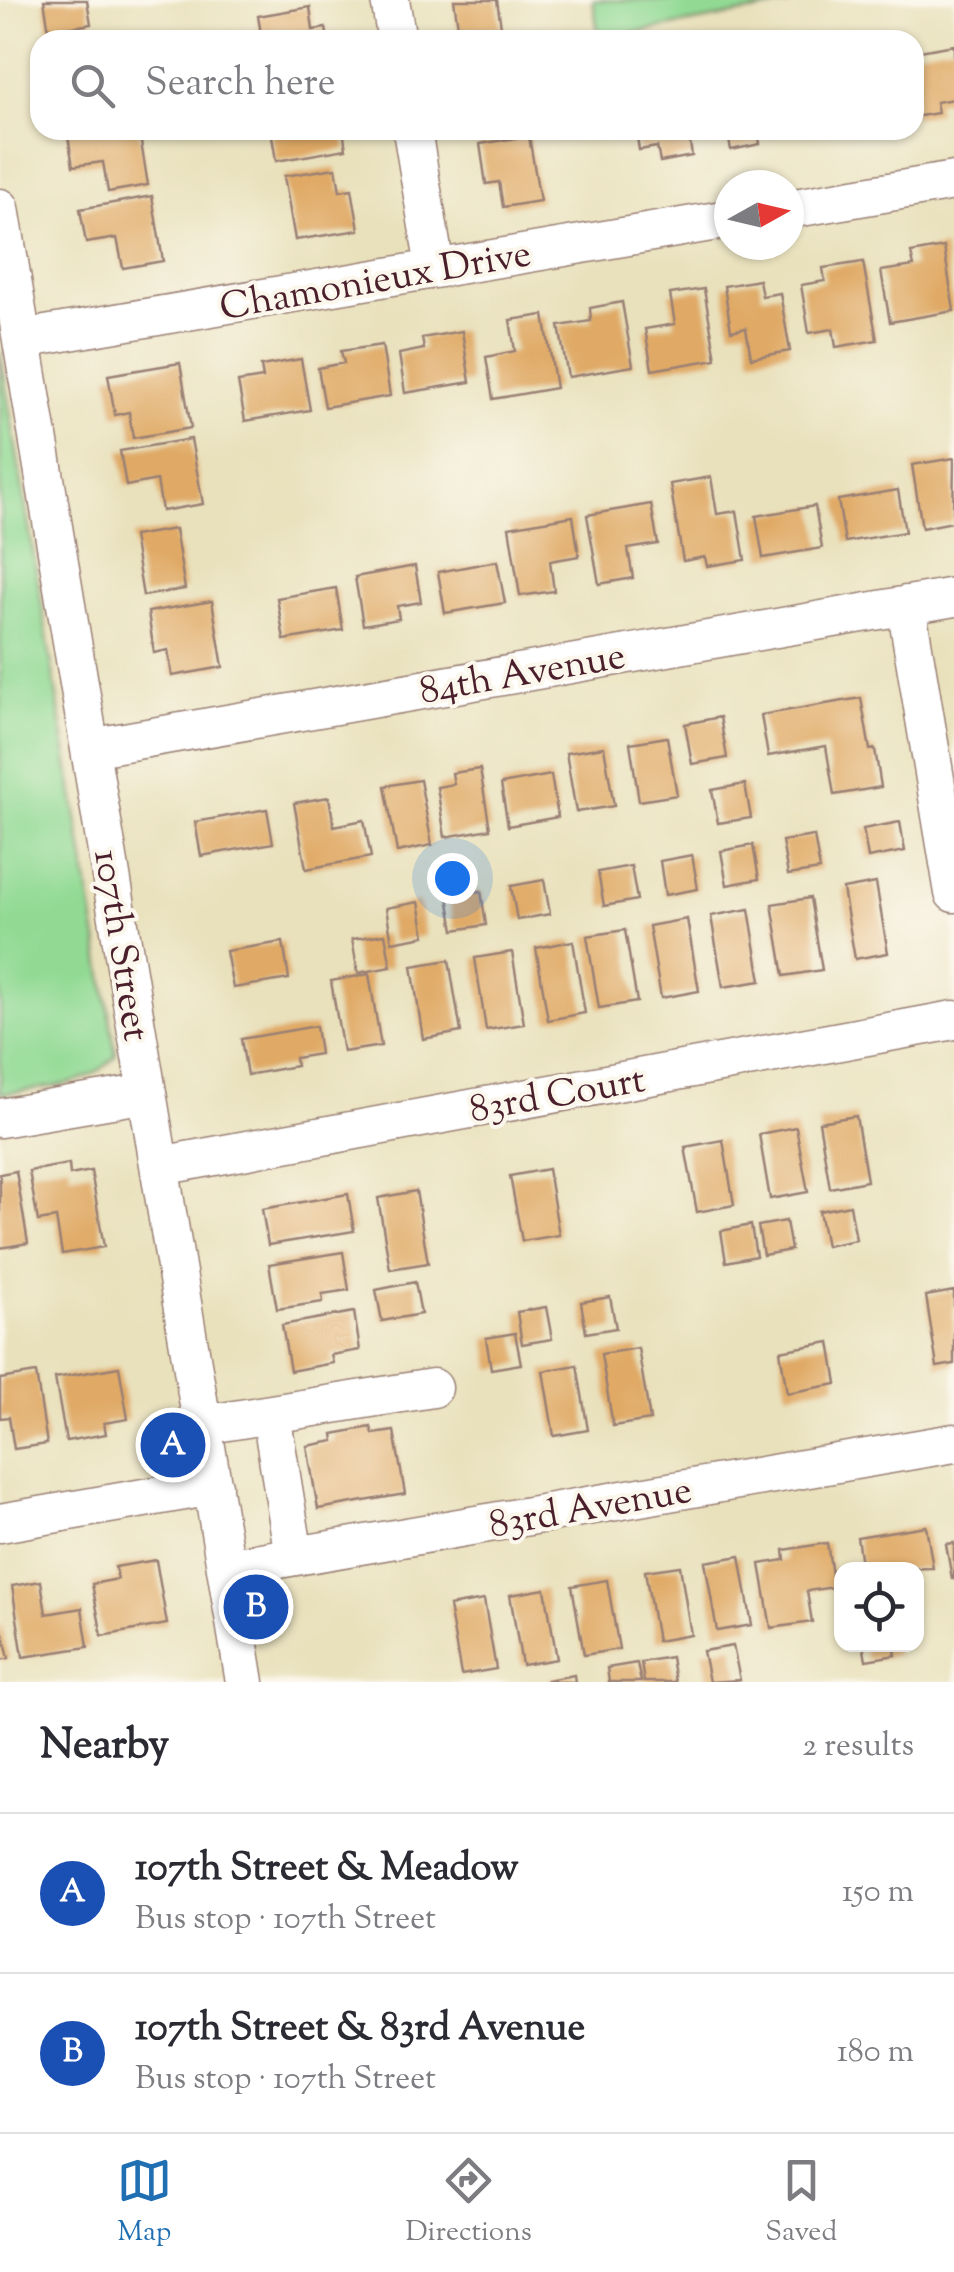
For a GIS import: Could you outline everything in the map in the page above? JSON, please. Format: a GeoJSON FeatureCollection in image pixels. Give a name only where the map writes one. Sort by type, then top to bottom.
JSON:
{"type":"FeatureCollection","features":[{"type":"Feature","properties":{"kind":"street"},"geometry":{"type":"LineString","coordinates":[[390,0],[395,30]]}},
{"type":"Feature","properties":{"kind":"street"},"geometry":{"type":"LineString","coordinates":[[414,140],[436,268]]}},
{"type":"Feature","properties":{"kind":"street"},"geometry":{"type":"LineString","coordinates":[[804,206],[954,181]]}},
{"type":"Feature","properties":{"kind":"street","name":"107th Street"},"geometry":{"type":"LineString","coordinates":[[0,208],[245,1682]]}},
{"type":"Feature","properties":{"kind":"street","name":"Chamonieux Drive"},"geometry":{"type":"LineString","coordinates":[[22,339],[714,222]]}},
{"type":"Feature","properties":{"kind":"street","name":"84th Avenue"},"geometry":{"type":"LineString","coordinates":[[90,748],[954,597]]}},
{"type":"Feature","properties":{"kind":"street"},"geometry":{"type":"LineString","coordinates":[[906,605],[954,893]]}},
{"type":"Feature","properties":{"kind":"street","name":"83rd Court"},"geometry":{"type":"LineString","coordinates":[[160,1166],[954,1020]]}},
{"type":"Feature","properties":{"kind":"street"},"geometry":{"type":"LineString","coordinates":[[0,1118],[147,1093]]}},
{"type":"Feature","properties":{"kind":"street"},"geometry":{"type":"LineString","coordinates":[[202,1425],[433,1388]]}},
{"type":"Feature","properties":{"kind":"street"},"geometry":{"type":"LineString","coordinates":[[271,1414],[294,1556]]}},
{"type":"Feature","properties":{"kind":"street","name":"83rd Avenue"},"geometry":{"type":"LineString","coordinates":[[226,1568],[954,1443]]}},
{"type":"Feature","properties":{"kind":"street"},"geometry":{"type":"LineString","coordinates":[[0,1523],[212,1486]]}},
{"type":"Feature","properties":{"kind":"green space"},"geometry":{"type":"Polygon","coordinates":[[[593,0],[787,0],[789,5],[649,30],[598,30],[593,0]]]}},
{"type":"Feature","properties":{"kind":"green space"},"geometry":{"type":"Polygon","coordinates":[[[0,351],[116,1055],[105,1066],[78,1080],[0,1094],[0,351]]]}},
{"type":"Feature","properties":{"kind":"building"},"geometry":{"type":"Polygon","coordinates":[[[44,0],[87,0],[91,24],[49,30],[44,0]]]}},
{"type":"Feature","properties":{"kind":"building"},"geometry":{"type":"Polygon","coordinates":[[[454,0],[497,0],[502,30],[458,30],[454,0]]]}},
{"type":"Feature","properties":{"kind":"building"},"geometry":{"type":"Polygon","coordinates":[[[310,7],[313,30],[260,30],[258,16],[310,7]]]}},
{"type":"Feature","properties":{"kind":"building"},"geometry":{"type":"Polygon","coordinates":[[[954,45],[954,99],[936,102],[938,113],[924,115],[924,50],[954,45]]]}},
{"type":"Feature","properties":{"kind":"building"},"geometry":{"type":"Polygon","coordinates":[[[69,140],[141,140],[148,185],[108,192],[103,162],[73,166],[69,140]]]}},
{"type":"Feature","properties":{"kind":"building"},"geometry":{"type":"Polygon","coordinates":[[[273,140],[345,140],[346,149],[276,161],[273,140]]]}},
{"type":"Feature","properties":{"kind":"building"},"geometry":{"type":"Polygon","coordinates":[[[530,140],[540,201],[503,207],[499,182],[486,184],[480,144],[530,140]]]}},
{"type":"Feature","properties":{"kind":"building"},"geometry":{"type":"Polygon","coordinates":[[[638,140],[690,140],[692,156],[660,162],[657,147],[639,150],[638,140]]]}},
{"type":"Feature","properties":{"kind":"building"},"geometry":{"type":"Polygon","coordinates":[[[729,140],[759,140],[760,144],[731,150],[729,140]]]}},
{"type":"Feature","properties":{"kind":"building"},"geometry":{"type":"Polygon","coordinates":[[[336,168],[340,191],[352,189],[359,230],[295,240],[284,176],[336,168]]]}},
{"type":"Feature","properties":{"kind":"building"},"geometry":{"type":"Polygon","coordinates":[[[152,196],[163,261],[123,268],[117,238],[86,243],[80,209],[152,196]]]}},
{"type":"Feature","properties":{"kind":"building"},"geometry":{"type":"Polygon","coordinates":[[[944,247],[954,311],[890,322],[881,271],[914,266],[911,253],[944,247]]]}},
{"type":"Feature","properties":{"kind":"building"},"geometry":{"type":"Polygon","coordinates":[[[863,262],[877,340],[836,347],[833,329],[809,333],[801,285],[825,281],[823,268],[863,262]]]}},
{"type":"Feature","properties":{"kind":"building"},"geometry":{"type":"Polygon","coordinates":[[[759,280],[762,296],[780,293],[790,351],[751,358],[746,328],[731,331],[724,286],[759,280]]]}},
{"type":"Feature","properties":{"kind":"building"},"geometry":{"type":"Polygon","coordinates":[[[704,289],[716,359],[652,370],[645,329],[675,324],[670,294],[704,289]]]}},
{"type":"Feature","properties":{"kind":"building"},"geometry":{"type":"Polygon","coordinates":[[[622,302],[633,366],[568,377],[559,326],[591,321],[590,308],[622,302]]]}},
{"type":"Feature","properties":{"kind":"building"},"geometry":{"type":"Polygon","coordinates":[[[544,315],[556,388],[493,399],[486,357],[515,351],[510,320],[544,315]]]}},
{"type":"Feature","properties":{"kind":"building"},"geometry":{"type":"Polygon","coordinates":[[[462,331],[470,382],[405,393],[399,354],[424,349],[422,338],[462,331]]]}},
{"type":"Feature","properties":{"kind":"building"},"geometry":{"type":"Polygon","coordinates":[[[382,345],[390,396],[325,407],[318,368],[344,363],[341,351],[382,345]]]}},
{"type":"Feature","properties":{"kind":"building"},"geometry":{"type":"Polygon","coordinates":[[[301,359],[310,410],[245,421],[238,382],[263,378],[261,366],[301,359]]]}},
{"type":"Feature","properties":{"kind":"building"},"geometry":{"type":"Polygon","coordinates":[[[180,363],[191,428],[133,438],[129,412],[115,415],[108,375],[180,363]]]}},
{"type":"Feature","properties":{"kind":"building"},"geometry":{"type":"Polygon","coordinates":[[[191,439],[203,504],[162,511],[157,480],[126,486],[120,451],[191,439]]]}},
{"type":"Feature","properties":{"kind":"building"},"geometry":{"type":"Polygon","coordinates":[[[954,458],[953,522],[922,528],[912,465],[954,458]]]}},
{"type":"Feature","properties":{"kind":"building"},"geometry":{"type":"Polygon","coordinates":[[[711,477],[717,514],[737,511],[745,560],[707,566],[705,557],[683,561],[670,484],[711,477]]]}},
{"type":"Feature","properties":{"kind":"building"},"geometry":{"type":"Polygon","coordinates":[[[898,490],[905,532],[845,542],[838,500],[898,490]]]}},
{"type":"Feature","properties":{"kind":"building"},"geometry":{"type":"Polygon","coordinates":[[[651,504],[658,544],[628,549],[633,578],[599,584],[587,515],[651,504]]]}},
{"type":"Feature","properties":{"kind":"building"},"geometry":{"type":"Polygon","coordinates":[[[815,506],[822,548],[763,558],[756,516],[815,506]]]}},
{"type":"Feature","properties":{"kind":"building"},"geometry":{"type":"Polygon","coordinates":[[[573,516],[579,556],[550,561],[554,591],[520,596],[509,527],[573,516]]]}},
{"type":"Feature","properties":{"kind":"building"},"geometry":{"type":"Polygon","coordinates":[[[175,529],[185,589],[143,596],[133,536],[175,529]]]}},
{"type":"Feature","properties":{"kind":"building"},"geometry":{"type":"Polygon","coordinates":[[[497,561],[505,603],[445,613],[438,572],[497,561]]]}},
{"type":"Feature","properties":{"kind":"building"},"geometry":{"type":"Polygon","coordinates":[[[415,566],[421,602],[397,606],[399,619],[363,625],[355,577],[415,566]]]}},
{"type":"Feature","properties":{"kind":"building"},"geometry":{"type":"Polygon","coordinates":[[[336,588],[343,630],[284,640],[277,598],[336,588]]]}},
{"type":"Feature","properties":{"kind":"building"},"geometry":{"type":"Polygon","coordinates":[[[212,601],[223,667],[172,676],[168,650],[154,653],[148,612],[212,601]]]}},
{"type":"Feature","properties":{"kind":"building"},"geometry":{"type":"Polygon","coordinates":[[[861,698],[881,787],[834,795],[826,746],[768,756],[761,715],[861,698]]]}},
{"type":"Feature","properties":{"kind":"building"},"geometry":{"type":"Polygon","coordinates":[[[720,717],[727,758],[692,764],[685,724],[720,717]]]}},
{"type":"Feature","properties":{"kind":"building"},"geometry":{"type":"Polygon","coordinates":[[[667,737],[677,795],[639,801],[630,743],[667,737]]]}},
{"type":"Feature","properties":{"kind":"building"},"geometry":{"type":"Polygon","coordinates":[[[604,747],[614,806],[576,812],[566,753],[604,747]]]}},
{"type":"Feature","properties":{"kind":"building"},"geometry":{"type":"Polygon","coordinates":[[[480,769],[490,829],[445,837],[437,787],[454,784],[452,773],[480,769]]]}},
{"type":"Feature","properties":{"kind":"building"},"geometry":{"type":"Polygon","coordinates":[[[551,775],[558,817],[508,826],[501,784],[551,775]]]}},
{"type":"Feature","properties":{"kind":"building"},"geometry":{"type":"Polygon","coordinates":[[[420,780],[432,845],[397,852],[385,786],[420,780]]]}},
{"type":"Feature","properties":{"kind":"building"},"geometry":{"type":"Polygon","coordinates":[[[745,784],[751,818],[718,823],[712,790],[745,784]]]}},
{"type":"Feature","properties":{"kind":"building"},"geometry":{"type":"Polygon","coordinates":[[[329,797],[334,826],[364,820],[371,857],[306,869],[294,803],[329,797]]]}},
{"type":"Feature","properties":{"kind":"building"},"geometry":{"type":"Polygon","coordinates":[[[267,809],[273,843],[201,856],[195,822],[267,809]]]}},
{"type":"Feature","properties":{"kind":"building"},"geometry":{"type":"Polygon","coordinates":[[[900,822],[905,851],[868,858],[863,829],[900,822]]]}},
{"type":"Feature","properties":{"kind":"building"},"geometry":{"type":"Polygon","coordinates":[[[814,836],[820,870],[788,875],[782,841],[814,836]]]}},
{"type":"Feature","properties":{"kind":"building"},"geometry":{"type":"Polygon","coordinates":[[[753,845],[759,879],[727,885],[721,851],[753,845]]]}},
{"type":"Feature","properties":{"kind":"building"},"geometry":{"type":"Polygon","coordinates":[[[692,855],[698,889],[665,895],[660,861],[692,855]]]}},
{"type":"Feature","properties":{"kind":"building"},"geometry":{"type":"Polygon","coordinates":[[[631,866],[637,900],[604,906],[598,872],[631,866]]]}},
{"type":"Feature","properties":{"kind":"building"},"geometry":{"type":"Polygon","coordinates":[[[544,880],[550,914],[517,920],[511,886],[544,880]]]}},
{"type":"Feature","properties":{"kind":"building"},"geometry":{"type":"Polygon","coordinates":[[[876,883],[888,953],[855,959],[843,889],[876,883]]]}},
{"type":"Feature","properties":{"kind":"building"},"geometry":{"type":"Polygon","coordinates":[[[481,891],[486,925],[454,930],[448,897],[481,891]]]}},
{"type":"Feature","properties":{"kind":"building"},"geometry":{"type":"Polygon","coordinates":[[[810,898],[822,970],[784,976],[772,904],[810,898]]]}},
{"type":"Feature","properties":{"kind":"building"},"geometry":{"type":"Polygon","coordinates":[[[419,902],[425,936],[392,942],[386,908],[419,902]]]}},
{"type":"Feature","properties":{"kind":"building"},"geometry":{"type":"Polygon","coordinates":[[[749,909],[761,981],[723,987],[711,916],[749,909]]]}},
{"type":"Feature","properties":{"kind":"building"},"geometry":{"type":"Polygon","coordinates":[[[687,919],[699,991],[661,998],[649,926],[687,919]]]}},
{"type":"Feature","properties":{"kind":"building"},"geometry":{"type":"Polygon","coordinates":[[[625,930],[637,1002],[599,1008],[587,936],[625,930]]]}},
{"type":"Feature","properties":{"kind":"building"},"geometry":{"type":"Polygon","coordinates":[[[385,934],[391,967],[358,973],[352,939],[385,934]]]}},
{"type":"Feature","properties":{"kind":"building"},"geometry":{"type":"Polygon","coordinates":[[[573,941],[585,1013],[548,1020],[536,948],[573,941]]]}},
{"type":"Feature","properties":{"kind":"building"},"geometry":{"type":"Polygon","coordinates":[[[283,942],[289,979],[233,988],[226,951],[283,942]]]}},
{"type":"Feature","properties":{"kind":"building"},"geometry":{"type":"Polygon","coordinates":[[[512,952],[524,1024],[486,1030],[475,958],[512,952]]]}},
{"type":"Feature","properties":{"kind":"building"},"geometry":{"type":"Polygon","coordinates":[[[449,960],[461,1032],[423,1039],[412,966],[449,960]]]}},
{"type":"Feature","properties":{"kind":"building"},"geometry":{"type":"Polygon","coordinates":[[[369,974],[381,1046],[343,1052],[331,981],[369,974]]]}},
{"type":"Feature","properties":{"kind":"building"},"geometry":{"type":"Polygon","coordinates":[[[316,1026],[320,1054],[295,1058],[296,1066],[247,1075],[241,1039],[316,1026]]]}},
{"type":"Feature","properties":{"kind":"building"},"geometry":{"type":"Polygon","coordinates":[[[856,1116],[867,1181],[830,1188],[819,1122],[856,1116]]]}},
{"type":"Feature","properties":{"kind":"building"},"geometry":{"type":"Polygon","coordinates":[[[796,1127],[808,1192],[770,1199],[759,1134],[796,1127]]]}},
{"type":"Feature","properties":{"kind":"building"},"geometry":{"type":"Polygon","coordinates":[[[723,1140],[734,1205],[697,1212],[685,1147],[723,1140]]]}},
{"type":"Feature","properties":{"kind":"building"},"geometry":{"type":"Polygon","coordinates":[[[69,1164],[70,1175],[91,1171],[104,1247],[62,1254],[56,1218],[38,1221],[29,1171],[69,1164]]]}},
{"type":"Feature","properties":{"kind":"building"},"geometry":{"type":"Polygon","coordinates":[[[548,1169],[559,1235],[522,1241],[510,1176],[548,1169]]]}},
{"type":"Feature","properties":{"kind":"building"},"geometry":{"type":"Polygon","coordinates":[[[16,1171],[28,1243],[0,1248],[0,1174],[16,1171]]]}},
{"type":"Feature","properties":{"kind":"building"},"geometry":{"type":"Polygon","coordinates":[[[416,1191],[428,1263],[390,1269],[378,1198],[416,1191]]]}},
{"type":"Feature","properties":{"kind":"building"},"geometry":{"type":"Polygon","coordinates":[[[348,1194],[354,1231],[268,1245],[262,1209],[348,1194]]]}},
{"type":"Feature","properties":{"kind":"building"},"geometry":{"type":"Polygon","coordinates":[[[850,1205],[856,1240],[826,1246],[819,1211],[850,1205]]]}},
{"type":"Feature","properties":{"kind":"building"},"geometry":{"type":"Polygon","coordinates":[[[786,1221],[791,1250],[763,1255],[758,1226],[786,1221]]]}},
{"type":"Feature","properties":{"kind":"building"},"geometry":{"type":"Polygon","coordinates":[[[751,1225],[756,1256],[726,1262],[721,1231],[751,1225]]]}},
{"type":"Feature","properties":{"kind":"building"},"geometry":{"type":"Polygon","coordinates":[[[343,1252],[349,1290],[322,1294],[323,1302],[277,1309],[269,1264],[343,1252]]]}},
{"type":"Feature","properties":{"kind":"building"},"geometry":{"type":"Polygon","coordinates":[[[415,1282],[421,1314],[382,1321],[376,1290],[415,1282]]]}},
{"type":"Feature","properties":{"kind":"building"},"geometry":{"type":"Polygon","coordinates":[[[954,1291],[954,1364],[937,1367],[926,1296],[954,1291]]]}},
{"type":"Feature","properties":{"kind":"building"},"geometry":{"type":"Polygon","coordinates":[[[610,1297],[616,1328],[586,1333],[581,1302],[610,1297]]]}},
{"type":"Feature","properties":{"kind":"building"},"geometry":{"type":"Polygon","coordinates":[[[546,1307],[552,1339],[522,1344],[517,1312],[546,1307]]]}},
{"type":"Feature","properties":{"kind":"building"},"geometry":{"type":"Polygon","coordinates":[[[354,1312],[360,1350],[331,1355],[333,1363],[290,1371],[282,1325],[354,1312]]]}},
{"type":"Feature","properties":{"kind":"building"},"geometry":{"type":"Polygon","coordinates":[[[515,1333],[521,1364],[491,1369],[486,1338],[515,1333]]]}},
{"type":"Feature","properties":{"kind":"building"},"geometry":{"type":"Polygon","coordinates":[[[830,1342],[837,1384],[787,1393],[780,1351],[830,1342]]]}},
{"type":"Feature","properties":{"kind":"building"},"geometry":{"type":"Polygon","coordinates":[[[638,1348],[650,1420],[613,1426],[601,1354],[638,1348]]]}},
{"type":"Feature","properties":{"kind":"building"},"geometry":{"type":"Polygon","coordinates":[[[577,1365],[588,1430],[554,1436],[543,1371],[577,1365]]]}},
{"type":"Feature","properties":{"kind":"building"},"geometry":{"type":"Polygon","coordinates":[[[119,1367],[128,1419],[104,1423],[106,1434],[66,1441],[55,1378],[119,1367]]]}},
{"type":"Feature","properties":{"kind":"building"},"geometry":{"type":"Polygon","coordinates":[[[36,1373],[47,1444],[14,1449],[9,1417],[0,1418],[0,1379],[36,1373]]]}},
{"type":"Feature","properties":{"kind":"building"},"geometry":{"type":"Polygon","coordinates":[[[371,1427],[373,1434],[394,1431],[405,1494],[318,1509],[307,1446],[334,1441],[333,1434],[371,1427]]]}},
{"type":"Feature","properties":{"kind":"building"},"geometry":{"type":"Polygon","coordinates":[[[926,1526],[933,1568],[924,1568],[924,1562],[861,1562],[857,1537],[926,1526]]]}},
{"type":"Feature","properties":{"kind":"building"},"geometry":{"type":"Polygon","coordinates":[[[827,1543],[834,1587],[807,1591],[812,1622],[771,1628],[760,1564],[785,1560],[784,1550],[827,1543]]]}},
{"type":"Feature","properties":{"kind":"building"},"geometry":{"type":"Polygon","coordinates":[[[954,1543],[954,1579],[952,1579],[946,1544],[954,1543]]]}},
{"type":"Feature","properties":{"kind":"building"},"geometry":{"type":"Polygon","coordinates":[[[740,1556],[752,1625],[717,1631],[705,1562],[740,1556]]]}},
{"type":"Feature","properties":{"kind":"building"},"geometry":{"type":"Polygon","coordinates":[[[156,1560],[167,1624],[102,1636],[92,1584],[118,1579],[115,1567],[156,1560]]]}},
{"type":"Feature","properties":{"kind":"building"},"geometry":{"type":"Polygon","coordinates":[[[680,1566],[691,1635],[657,1641],[645,1571],[680,1566]]]}},
{"type":"Feature","properties":{"kind":"building"},"geometry":{"type":"Polygon","coordinates":[[[607,1580],[619,1649],[584,1655],[572,1586],[607,1580]]]}},
{"type":"Feature","properties":{"kind":"building"},"geometry":{"type":"Polygon","coordinates":[[[41,1581],[46,1614],[82,1608],[88,1647],[23,1657],[12,1586],[41,1581]]]}},
{"type":"Feature","properties":{"kind":"building"},"geometry":{"type":"Polygon","coordinates":[[[545,1589],[557,1659],[522,1665],[510,1595],[545,1589]]]}},
{"type":"Feature","properties":{"kind":"building"},"geometry":{"type":"Polygon","coordinates":[[[484,1600],[496,1669],[461,1675],[449,1606],[484,1600]]]}},
{"type":"Feature","properties":{"kind":"building"},"geometry":{"type":"Polygon","coordinates":[[[0,1620],[9,1658],[0,1660],[0,1620]]]}},
{"type":"Feature","properties":{"kind":"building"},"geometry":{"type":"Polygon","coordinates":[[[733,1646],[740,1680],[709,1682],[703,1651],[733,1646]]]}},
{"type":"Feature","properties":{"kind":"building"},"geometry":{"type":"Polygon","coordinates":[[[864,1652],[895,1652],[896,1655],[866,1660],[864,1652]]]}},
{"type":"Feature","properties":{"kind":"building"},"geometry":{"type":"Polygon","coordinates":[[[671,1657],[675,1682],[644,1682],[641,1662],[671,1657]]]}},
{"type":"Feature","properties":{"kind":"building"},"geometry":{"type":"Polygon","coordinates":[[[637,1663],[641,1682],[609,1682],[607,1668],[637,1663]]]}},
{"type":"Feature","properties":{"kind":"building"},"geometry":{"type":"Polygon","coordinates":[[[574,1675],[575,1682],[547,1680],[574,1675]]]}},
{"type":"Feature","properties":{"kind":"place","name":"107th Street & Meadow"},"geometry":{"type":"Point","coordinates":[173,1445]}},
{"type":"Feature","properties":{"kind":"place","name":"107th Street & 83rd Avenue"},"geometry":{"type":"Point","coordinates":[256,1607]}}]}
